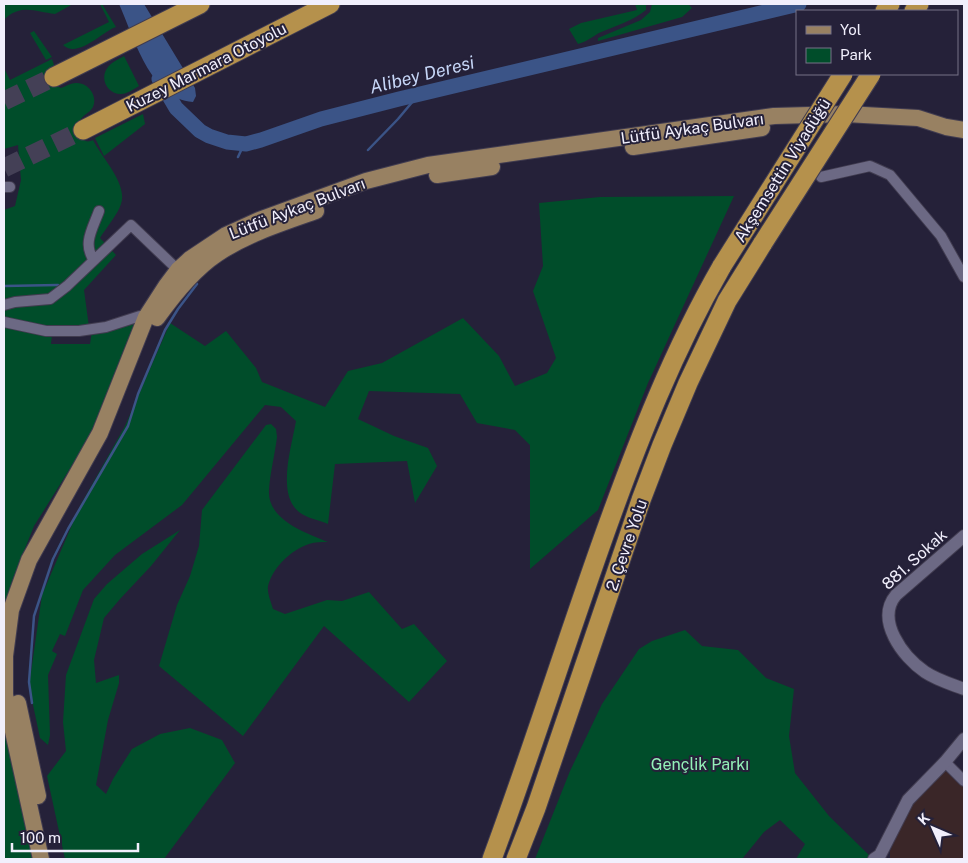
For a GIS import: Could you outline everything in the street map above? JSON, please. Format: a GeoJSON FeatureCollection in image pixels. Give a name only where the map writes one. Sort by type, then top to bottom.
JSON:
{"type":"FeatureCollection","features":[{"type":"Feature","properties":{"kind":"highway"},"geometry":{"type":"LineString","coordinates":[[54,77],[200,4]]}},
{"type":"Feature","properties":{"kind":"highway","name":"Kuzey Marmara Otoyolu"},"geometry":{"type":"LineString","coordinates":[[83,130],[330,4]]}},
{"type":"Feature","properties":{"kind":"highway","name":"Akşemsettin Viyadüğü"},"geometry":{"type":"LineString","coordinates":[[722,266],[842,75]]}},
{"type":"Feature","properties":{"kind":"highway","name":"Akşemsettin Viyadüğü"},"geometry":{"type":"LineString","coordinates":[[763,243],[870,75]]}},
{"type":"Feature","properties":{"kind":"highway","name":"2. Çevre Yolu"},"geometry":{"type":"LineString","coordinates":[[516,859],[536,808],[641,500],[662,445],[714,327],[727,301],[763,243]]}},
{"type":"Feature","properties":{"kind":"highway","name":"2. Çevre Yolu"},"geometry":{"type":"LineString","coordinates":[[492,859],[612,512],[646,423],[679,346],[722,266]]}},
{"type":"Feature","properties":{"kind":"highway"},"geometry":{"type":"LineString","coordinates":[[481,859],[512,774],[525,748],[536,732]]}},
{"type":"Feature","properties":{"kind":"main road","name":"Lütfü Aykaç Bulvarı"},"geometry":{"type":"LineString","coordinates":[[52,859],[29,770],[8,712],[4,679],[11,610],[19,583],[29,560],[100,433],[146,317],[155,302],[183,275],[206,247],[226,234],[259,220],[366,181],[428,165],[774,116],[846,114],[918,118],[946,127],[964,130]]}},
{"type":"Feature","properties":{"kind":"main road","name":"Lütfü Aykaç Bulvarı"},"geometry":{"type":"LineString","coordinates":[[41,859],[19,711],[15,674],[16,636],[30,583],[42,556],[110,435],[147,338],[183,275],[237,242],[263,231],[367,192],[401,182],[432,176],[776,127],[816,125],[893,126],[922,130],[964,141]]}},
{"type":"Feature","properties":{"kind":"street"},"geometry":{"type":"LineString","coordinates":[[821,176],[870,166],[890,175],[941,236],[964,277]]}},
{"type":"Feature","properties":{"kind":"street"},"geometry":{"type":"LineString","coordinates":[[94,260],[89,253],[88,239],[99,211]]}},
{"type":"Feature","properties":{"kind":"street"},"geometry":{"type":"LineString","coordinates":[[4,304],[50,299],[67,286],[131,225],[183,275]]}},
{"type":"Feature","properties":{"kind":"street"},"geometry":{"type":"LineString","coordinates":[[4,322],[46,331],[78,331],[106,327],[140,316],[146,317]]}},
{"type":"Feature","properties":{"kind":"street","name":"881. Sokak"},"geometry":{"type":"LineString","coordinates":[[964,536],[896,595],[889,602],[887,612],[891,629],[902,650],[912,662],[926,672],[964,689]]}},
{"type":"Feature","properties":{"kind":"street"},"geometry":{"type":"LineString","coordinates":[[878,858],[908,800],[945,762],[964,738]]}},
{"type":"Feature","properties":{"kind":"street"},"geometry":{"type":"LineString","coordinates":[[945,762],[964,780]]}},
{"type":"Feature","properties":{"kind":"shaded area"},"geometry":{"type":"Polygon","coordinates":[[[938,770],[947,770],[964,788],[964,859],[890,859],[890,851],[908,809],[938,770]]]}},
{"type":"Feature","properties":{"kind":"green space"},"geometry":{"type":"Polygon","coordinates":[[[4,4],[73,4],[55,14],[22,10],[4,20],[4,4]]]}},
{"type":"Feature","properties":{"kind":"green space"},"geometry":{"type":"Polygon","coordinates":[[[100,4],[102,4],[116,27],[83,47],[76,49],[63,45],[109,22],[100,4]]]}},
{"type":"Feature","properties":{"kind":"green space"},"geometry":{"type":"Polygon","coordinates":[[[635,4],[646,4],[646,10],[630,20],[581,43],[578,44],[569,29],[581,23],[637,10],[635,4]]]}},
{"type":"Feature","properties":{"kind":"green space"},"geometry":{"type":"Polygon","coordinates":[[[652,4],[688,4],[692,8],[682,17],[598,41],[598,38],[641,20],[650,12],[652,4]]]}},
{"type":"Feature","properties":{"kind":"green space"},"geometry":{"type":"Polygon","coordinates":[[[34,31],[52,57],[46,60],[30,33],[34,31]]]}},
{"type":"Feature","properties":{"kind":"green space"},"geometry":{"type":"Polygon","coordinates":[[[124,56],[139,86],[121,94],[108,88],[104,76],[105,71],[110,65],[124,56]]]}},
{"type":"Feature","properties":{"kind":"green space"},"geometry":{"type":"Polygon","coordinates":[[[52,59],[54,65],[51,73],[56,86],[61,88],[80,83],[91,90],[94,103],[90,111],[82,117],[79,123],[80,137],[86,141],[93,140],[118,180],[122,196],[117,212],[100,238],[116,255],[84,290],[89,327],[53,326],[51,344],[90,344],[92,331],[137,320],[98,424],[34,526],[12,581],[7,600],[4,625],[4,210],[15,206],[21,180],[18,145],[4,149],[4,68],[10,80],[52,59]]]}},
{"type":"Feature","properties":{"kind":"green space"},"geometry":{"type":"Polygon","coordinates":[[[143,114],[145,124],[104,156],[95,138],[143,114]]]}},
{"type":"Feature","properties":{"kind":"green space"},"geometry":{"type":"Polygon","coordinates":[[[734,196],[648,383],[598,510],[530,569],[530,445],[515,430],[477,423],[460,394],[369,391],[358,419],[394,436],[428,448],[437,466],[415,503],[407,461],[335,464],[328,524],[302,514],[292,504],[288,494],[287,469],[296,421],[281,407],[265,405],[182,505],[115,555],[83,590],[65,636],[60,634],[52,651],[57,654],[48,675],[50,735],[48,745],[40,738],[29,686],[42,595],[80,506],[125,426],[170,323],[205,346],[226,331],[256,368],[262,382],[325,407],[348,371],[382,363],[463,318],[499,356],[515,386],[547,373],[556,358],[533,291],[543,266],[539,203],[600,197],[734,196]]]}},
{"type":"Feature","properties":{"kind":"green space"},"geometry":{"type":"Polygon","coordinates":[[[271,424],[276,429],[277,437],[269,490],[274,510],[299,530],[328,542],[314,543],[302,547],[289,555],[278,566],[268,586],[273,609],[285,614],[327,600],[342,601],[369,592],[402,629],[414,624],[447,661],[409,702],[324,626],[243,736],[159,666],[177,605],[190,576],[199,546],[202,510],[266,425],[271,424]]]}},
{"type":"Feature","properties":{"kind":"green space"},"geometry":{"type":"Polygon","coordinates":[[[180,530],[151,566],[104,618],[94,660],[96,683],[119,675],[119,683],[108,720],[96,785],[106,794],[132,749],[160,734],[190,728],[222,740],[235,763],[164,859],[65,859],[47,776],[66,751],[63,722],[66,675],[94,599],[107,584],[142,554],[180,530]]]}},
{"type":"Feature","properties":{"kind":"green space","name":"Gençlik Parkı"},"geometry":{"type":"Polygon","coordinates":[[[685,630],[702,646],[738,650],[766,678],[794,689],[789,736],[795,773],[829,816],[870,856],[866,859],[796,859],[805,844],[780,820],[764,832],[742,859],[535,859],[570,771],[602,704],[639,649],[652,641],[685,630]]]}},
{"type":"Feature","properties":{"kind":"green space"},"geometry":{"type":"Polygon","coordinates":[[[4,722],[35,859],[4,859],[4,722]]]}},
{"type":"Feature","properties":{"kind":"water"},"geometry":{"type":"Polygon","coordinates":[[[119,4],[144,4],[195,88],[196,96],[193,102],[178,98],[165,90],[155,78],[138,49],[119,4]]]}},
{"type":"Feature","properties":{"kind":"waterway","name":"Alibey Deresi"},"geometry":{"type":"LineString","coordinates":[[159,79],[176,108],[200,131],[227,142],[246,144],[321,119],[399,99],[799,4]]}},
{"type":"Feature","properties":{"kind":"waterway"},"geometry":{"type":"LineString","coordinates":[[368,150],[419,94]]}},
{"type":"Feature","properties":{"kind":"waterway"},"geometry":{"type":"LineString","coordinates":[[238,157],[244,144]]}},
{"type":"Feature","properties":{"kind":"waterway"},"geometry":{"type":"LineString","coordinates":[[32,703],[29,682],[34,616],[53,559],[68,529],[128,426],[138,394],[165,330],[197,284]]}},
{"type":"Feature","properties":{"kind":"waterway"},"geometry":{"type":"LineString","coordinates":[[4,286],[58,285]]}},
{"type":"Feature","properties":{"kind":"tunnel"},"geometry":{"type":"LineString","coordinates":[[4,101],[54,77]]}},
{"type":"Feature","properties":{"kind":"tunnel"},"geometry":{"type":"LineString","coordinates":[[4,168],[83,130]]}}]}
